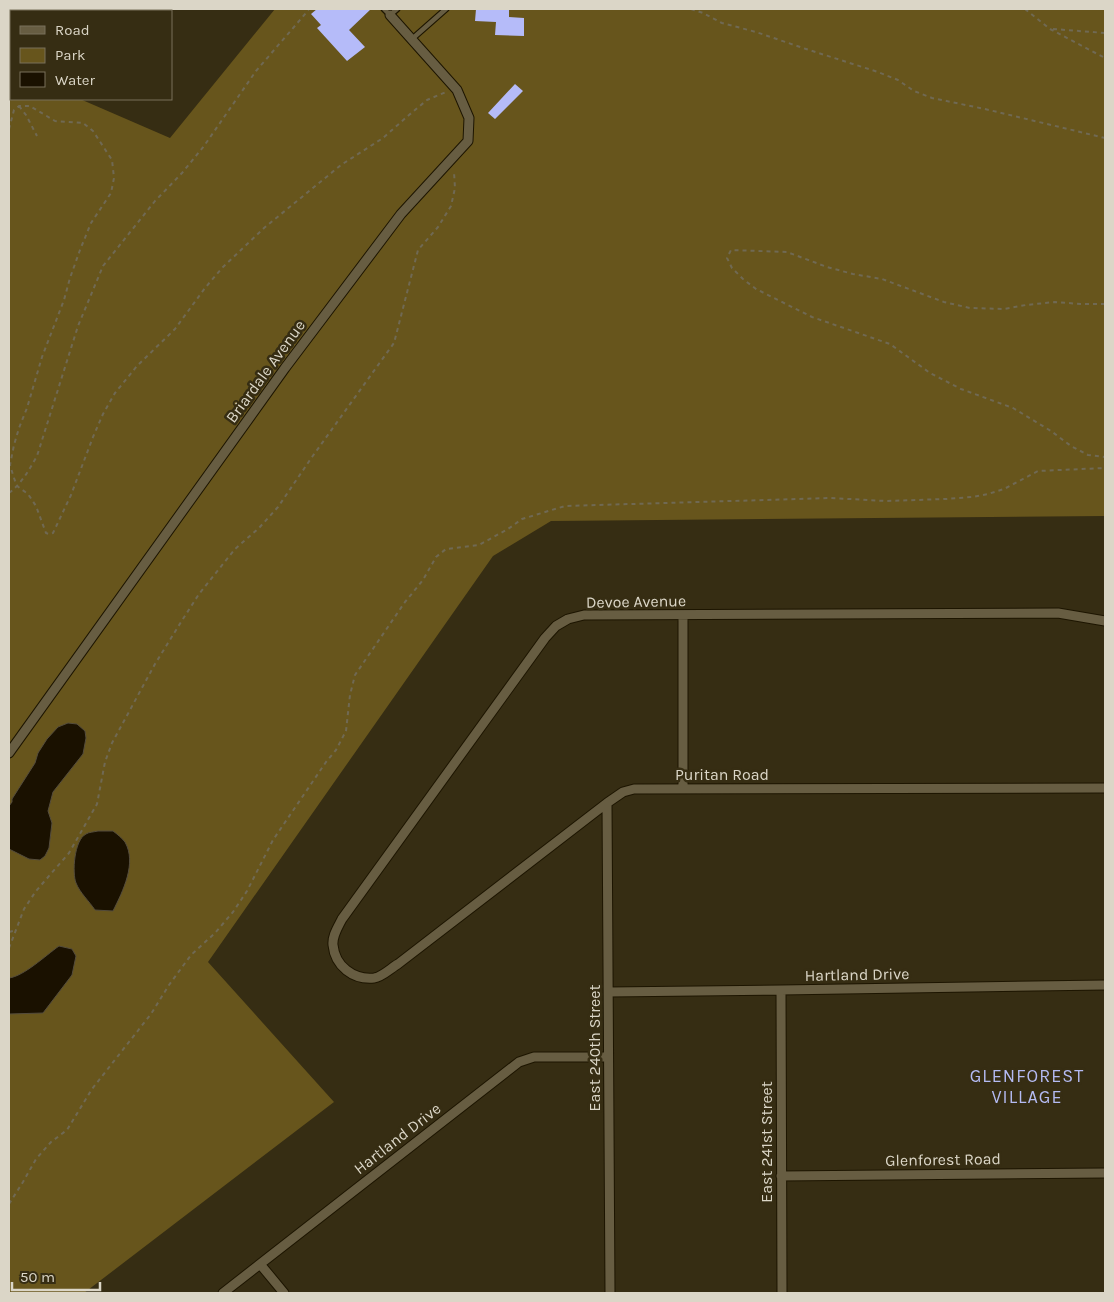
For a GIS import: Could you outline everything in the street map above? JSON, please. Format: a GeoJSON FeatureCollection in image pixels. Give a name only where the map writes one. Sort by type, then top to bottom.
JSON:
{"type":"FeatureCollection","features":[{"type":"Feature","properties":{"kind":"street","name":"Briardale Avenue"},"geometry":{"type":"LineString","coordinates":[[9,753],[291,360],[401,214],[468,141],[469,118],[457,90],[412,40],[391,11]]}},
{"type":"Feature","properties":{"kind":"street","name":"Devoe Avenue"},"geometry":{"type":"LineString","coordinates":[[398,964],[376,978],[359,977],[345,970],[338,959],[332,944],[334,935],[342,919],[545,638],[556,626],[568,619],[584,615],[1058,613],[1105,621]]}},
{"type":"Feature","properties":{"kind":"street"},"geometry":{"type":"LineString","coordinates":[[683,789],[684,615]]}},
{"type":"Feature","properties":{"kind":"street","name":"Puritan Road"},"geometry":{"type":"LineString","coordinates":[[398,964],[607,803],[623,792],[634,789],[1105,788]]}},
{"type":"Feature","properties":{"kind":"street","name":"East 240th Street"},"geometry":{"type":"LineString","coordinates":[[607,803],[610,1293]]}},
{"type":"Feature","properties":{"kind":"street","name":"Hartland Drive"},"geometry":{"type":"LineString","coordinates":[[609,992],[1105,985]]}},
{"type":"Feature","properties":{"kind":"street","name":"East 241st Street"},"geometry":{"type":"LineString","coordinates":[[781,990],[782,1293]]}},
{"type":"Feature","properties":{"kind":"street","name":"Hartland Drive"},"geometry":{"type":"LineString","coordinates":[[223,1293],[519,1062],[534,1057],[608,1057]]}},
{"type":"Feature","properties":{"kind":"street","name":"Glenforest Road"},"geometry":{"type":"LineString","coordinates":[[781,1176],[1105,1173]]}},
{"type":"Feature","properties":{"kind":"street"},"geometry":{"type":"LineString","coordinates":[[260,1264],[284,1293]]}},
{"type":"Feature","properties":{"kind":"lane"},"geometry":{"type":"LineString","coordinates":[[412,40],[446,9]]}},
{"type":"Feature","properties":{"kind":"path"},"geometry":{"type":"LineString","coordinates":[[9,493],[28,472],[37,456],[78,326],[103,266],[154,202],[182,173],[204,146],[256,71],[309,9]]}},
{"type":"Feature","properties":{"kind":"path"},"geometry":{"type":"LineString","coordinates":[[690,9],[722,23],[756,32],[878,72],[898,80],[914,91],[932,98],[1105,138]]}},
{"type":"Feature","properties":{"kind":"path"},"geometry":{"type":"LineString","coordinates":[[1025,9],[1050,29],[1105,58]]}},
{"type":"Feature","properties":{"kind":"path"},"geometry":{"type":"LineString","coordinates":[[1050,29],[1105,33]]}},
{"type":"Feature","properties":{"kind":"path"},"geometry":{"type":"LineString","coordinates":[[9,129],[14,110],[19,106],[30,106],[55,121],[83,123],[93,131],[112,160],[114,178],[111,193],[90,223],[80,250],[64,300],[42,357],[19,428],[10,465],[17,486],[28,494],[36,506],[46,533],[49,534],[53,533],[71,495],[93,437],[115,393],[137,366],[175,329],[222,268],[264,228],[341,165],[383,138],[427,100],[446,92]]}},
{"type":"Feature","properties":{"kind":"path"},"geometry":{"type":"LineString","coordinates":[[19,106],[37,136]]}},
{"type":"Feature","properties":{"kind":"path"},"geometry":{"type":"LineString","coordinates":[[9,948],[24,909],[36,891],[69,853],[96,804],[105,762],[112,743],[155,664],[190,608],[235,549],[259,528],[278,507],[322,442],[394,343],[418,250],[438,228],[451,206],[455,188],[454,168]]}},
{"type":"Feature","properties":{"kind":"path"},"geometry":{"type":"LineString","coordinates":[[1105,304],[1055,302],[1004,309],[970,308],[944,302],[882,279],[827,267],[787,252],[731,250],[727,258],[732,268],[756,289],[812,317],[890,344],[930,373],[982,398],[1013,408],[1088,455],[1105,457]]}},
{"type":"Feature","properties":{"kind":"path"},"geometry":{"type":"LineString","coordinates":[[9,932],[13,931],[17,925]]}},
{"type":"Feature","properties":{"kind":"green space"},"geometry":{"type":"Polygon","coordinates":[[[275,9],[1105,9],[1105,516],[551,521],[493,556],[208,962],[334,1102],[84,1293],[9,1293],[9,68],[10,100],[82,100],[170,138],[275,9]]]}},
{"type":"Feature","properties":{"kind":"water"},"geometry":{"type":"Polygon","coordinates":[[[68,723],[77,724],[85,731],[86,738],[83,754],[53,792],[48,811],[52,823],[49,848],[45,856],[40,860],[29,859],[9,849],[9,806],[47,739],[58,727],[68,723]]]}},
{"type":"Feature","properties":{"kind":"water"},"geometry":{"type":"Polygon","coordinates":[[[98,831],[113,831],[121,838],[125,842],[130,859],[127,877],[113,911],[95,910],[80,890],[75,878],[74,865],[79,843],[86,834],[98,831]]]}},
{"type":"Feature","properties":{"kind":"water"},"geometry":{"type":"Polygon","coordinates":[[[59,946],[72,949],[76,956],[72,975],[43,1013],[9,1014],[9,978],[28,970],[59,946]]]}},
{"type":"Feature","properties":{"kind":"building"},"geometry":{"type":"Polygon","coordinates":[[[317,9],[371,9],[349,30],[365,47],[347,61],[317,28],[321,25],[311,14],[317,9]]]}},
{"type":"Feature","properties":{"kind":"building"},"geometry":{"type":"Polygon","coordinates":[[[476,9],[509,9],[509,17],[524,18],[524,36],[495,35],[496,22],[475,21],[476,9]]]}},
{"type":"Feature","properties":{"kind":"building"},"geometry":{"type":"Polygon","coordinates":[[[515,84],[523,91],[495,119],[488,113],[515,84]]]}},
{"type":"Feature","properties":{"kind":"district","name":"GLENFOREST VILLAGE"},"geometry":{"type":"Point","coordinates":[1027,1086]}}]}
